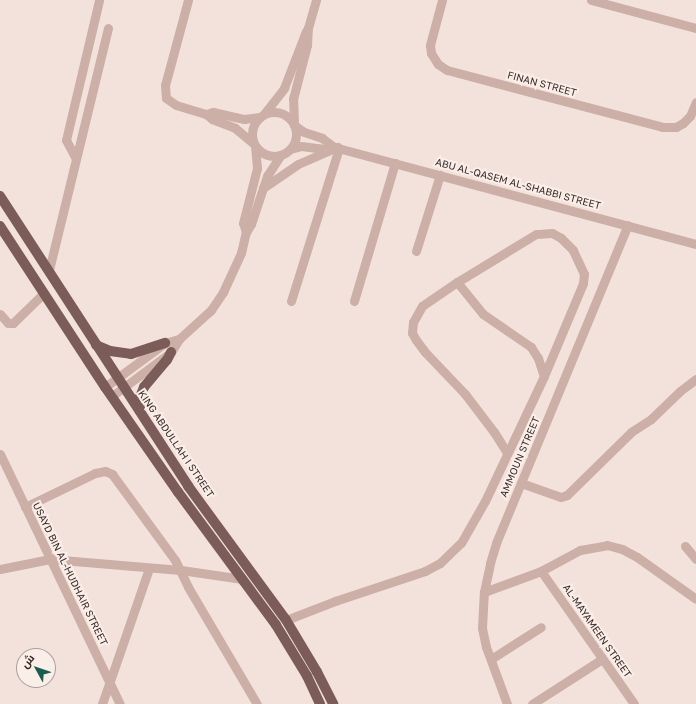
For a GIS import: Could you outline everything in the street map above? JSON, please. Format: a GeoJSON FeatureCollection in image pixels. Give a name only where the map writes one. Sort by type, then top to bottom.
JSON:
{"type":"FeatureCollection","features":[{"type":"Feature","properties":{"kind":"main road","name":"KING ABDULLAH I STREET"},"geometry":{"type":"LineString","coordinates":[[0,196],[188,486],[286,620],[317,672],[333,704]]}},
{"type":"Feature","properties":{"kind":"main road"},"geometry":{"type":"LineString","coordinates":[[0,226],[105,387],[178,492],[276,625],[296,656],[320,704]]}},
{"type":"Feature","properties":{"kind":"main road"},"geometry":{"type":"LineString","coordinates":[[96,346],[117,353],[131,354],[168,348],[167,360],[144,387],[140,397],[140,412]]}},
{"type":"Feature","properties":{"kind":"main road"},"geometry":{"type":"LineString","coordinates":[[276,625],[286,620]]}},
{"type":"Feature","properties":{"kind":"street"},"geometry":{"type":"LineString","coordinates":[[75,157],[66,140],[99,0]]}},
{"type":"Feature","properties":{"kind":"street"},"geometry":{"type":"LineString","coordinates":[[188,0],[164,92],[166,98],[176,105],[206,114],[212,119],[240,131],[261,153],[267,156],[280,156]]}},
{"type":"Feature","properties":{"kind":"street"},"geometry":{"type":"LineString","coordinates":[[246,232],[243,223],[257,168],[252,129],[284,88],[301,41],[308,28],[316,0]]}},
{"type":"Feature","properties":{"kind":"street","name":"FINAN STREET"},"geometry":{"type":"LineString","coordinates":[[442,0],[430,45],[431,53],[438,64],[447,70],[592,110],[662,126],[676,127],[683,123],[690,116],[696,102]]}},
{"type":"Feature","properties":{"kind":"street"},"geometry":{"type":"LineString","coordinates":[[591,0],[696,28]]}},
{"type":"Feature","properties":{"kind":"street"},"geometry":{"type":"LineString","coordinates":[[49,270],[75,157],[108,28]]}},
{"type":"Feature","properties":{"kind":"street"},"geometry":{"type":"LineString","coordinates":[[112,396],[211,310],[223,292],[241,253],[246,232],[251,224],[269,171],[280,156],[290,149],[296,138],[292,99],[307,45],[308,28]]}},
{"type":"Feature","properties":{"kind":"street"},"geometry":{"type":"LineString","coordinates":[[206,114],[214,112],[244,119],[262,116],[271,112],[284,114],[294,124]]}},
{"type":"Feature","properties":{"kind":"street","name":"ABU AL-QASEM AL-SHABBI STREET"},"geometry":{"type":"LineString","coordinates":[[294,124],[304,132],[322,138],[337,147],[696,244]]}},
{"type":"Feature","properties":{"kind":"street","name":"ABU AL-QASEM AL-SHABBI STREET"},"geometry":{"type":"LineString","coordinates":[[290,149],[301,146],[326,149],[337,147]]}},
{"type":"Feature","properties":{"kind":"street"},"geometry":{"type":"LineString","coordinates":[[263,188],[298,164],[337,147]]}},
{"type":"Feature","properties":{"kind":"street"},"geometry":{"type":"LineString","coordinates":[[291,301],[337,147]]}},
{"type":"Feature","properties":{"kind":"street"},"geometry":{"type":"LineString","coordinates":[[354,301],[395,163]]}},
{"type":"Feature","properties":{"kind":"street"},"geometry":{"type":"LineString","coordinates":[[416,251],[440,175]]}},
{"type":"Feature","properties":{"kind":"street","name":"AMMOUN STREET"},"geometry":{"type":"LineString","coordinates":[[507,704],[482,628],[484,592],[496,543],[628,225]]}},
{"type":"Feature","properties":{"kind":"street"},"geometry":{"type":"LineString","coordinates":[[286,620],[335,601],[425,570],[440,563],[461,543],[485,501],[544,376],[583,283],[584,274],[573,250],[561,238],[552,233],[536,234],[457,282],[422,306],[413,322],[412,333],[425,352],[465,394],[494,432],[507,453]]}},
{"type":"Feature","properties":{"kind":"street"},"geometry":{"type":"LineString","coordinates":[[457,282],[483,314],[531,347],[538,358],[544,376]]}},
{"type":"Feature","properties":{"kind":"street"},"geometry":{"type":"LineString","coordinates":[[0,314],[8,323],[13,323],[44,293]]}},
{"type":"Feature","properties":{"kind":"street"},"geometry":{"type":"LineString","coordinates":[[105,387],[168,348]]}},
{"type":"Feature","properties":{"kind":"street"},"geometry":{"type":"LineString","coordinates":[[521,483],[561,497],[567,495],[631,432],[651,419],[680,391],[696,379]]}},
{"type":"Feature","properties":{"kind":"street","name":"USAYD BIN AL-HUDHAIR STREET"},"geometry":{"type":"LineString","coordinates":[[0,454],[120,704]]}},
{"type":"Feature","properties":{"kind":"street"},"geometry":{"type":"LineString","coordinates":[[25,507],[95,473],[102,471],[109,472],[115,477],[181,570],[188,587],[257,704]]}},
{"type":"Feature","properties":{"kind":"street"},"geometry":{"type":"LineString","coordinates":[[484,592],[541,571],[580,550],[607,545],[622,549],[637,557],[696,600]]}},
{"type":"Feature","properties":{"kind":"street"},"geometry":{"type":"LineString","coordinates":[[685,546],[696,559]]}},
{"type":"Feature","properties":{"kind":"street"},"geometry":{"type":"LineString","coordinates":[[0,569],[50,560],[181,570],[242,579]]}},
{"type":"Feature","properties":{"kind":"street"},"geometry":{"type":"LineString","coordinates":[[102,704],[149,568]]}},
{"type":"Feature","properties":{"kind":"street","name":"AL-MAYAMEEN STREET"},"geometry":{"type":"LineString","coordinates":[[541,571],[634,704]]}},
{"type":"Feature","properties":{"kind":"street"},"geometry":{"type":"LineString","coordinates":[[491,659],[541,627]]}},
{"type":"Feature","properties":{"kind":"street"},"geometry":{"type":"LineString","coordinates":[[532,704],[602,659]]}}]}
